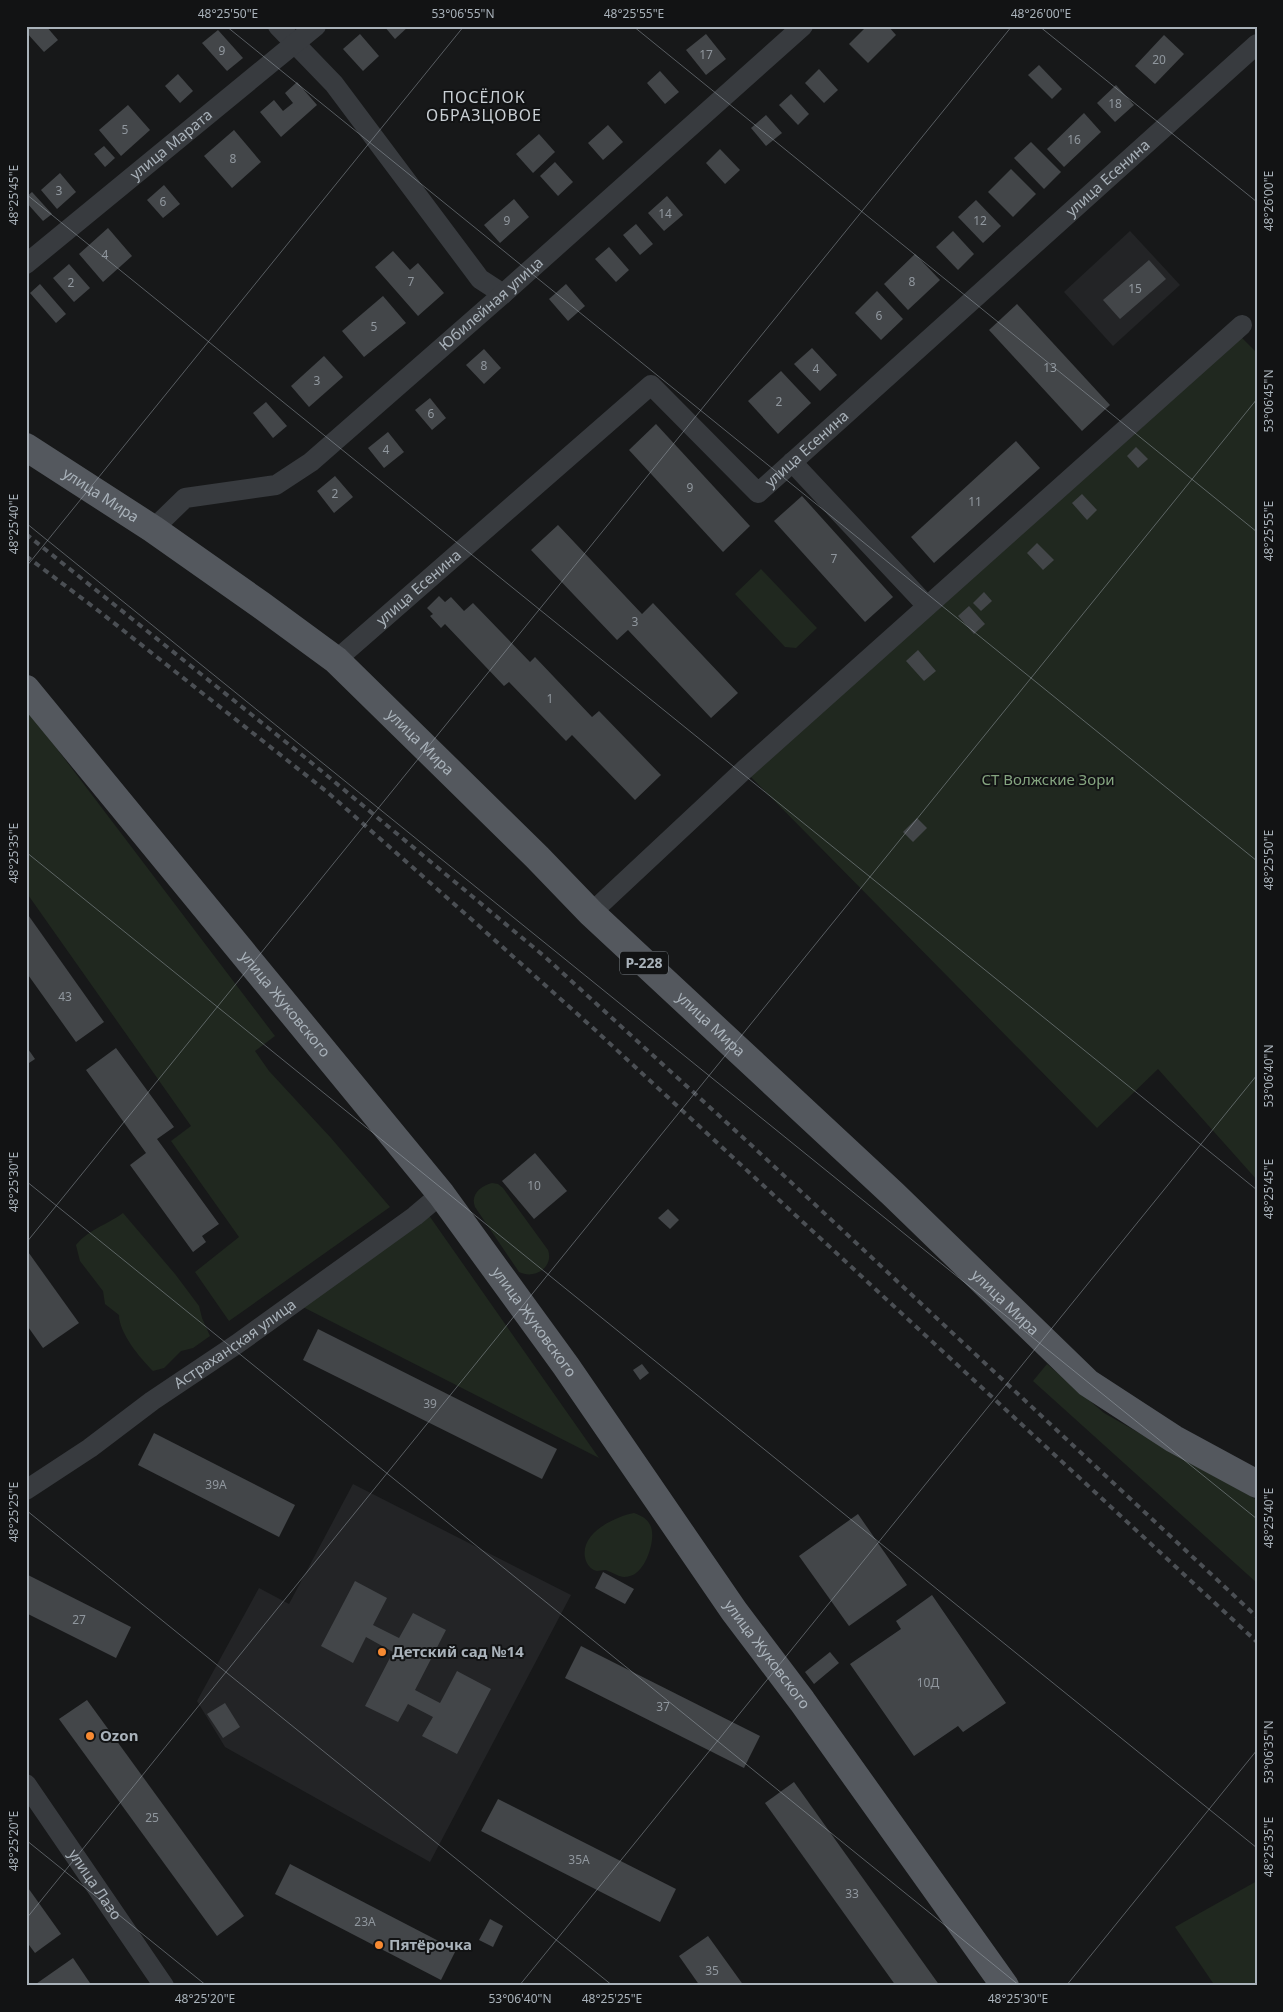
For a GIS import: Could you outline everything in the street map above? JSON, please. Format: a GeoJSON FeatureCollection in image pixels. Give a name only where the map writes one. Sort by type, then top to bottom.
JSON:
{"type":"FeatureCollection","features":[{"type":"Feature","properties":{"kind":"main road","name":"улица Мира"},"geometry":{"type":"LineString","coordinates":[[26,447],[153,529],[336,660],[537,857],[591,913],[893,1194],[1088,1383],[1174,1439],[1257,1484]]}},
{"type":"Feature","properties":{"kind":"main road","name":"улица Жуковского"},"geometry":{"type":"LineString","coordinates":[[26,689],[441,1194],[566,1366],[734,1610],[802,1701],[1005,1986]]}},
{"type":"Feature","properties":{"kind":"street"},"geometry":{"type":"LineString","coordinates":[[278,26],[334,84],[480,279],[503,294]]}},
{"type":"Feature","properties":{"kind":"street","name":"улица Марата"},"geometry":{"type":"LineString","coordinates":[[26,264],[316,26]]}},
{"type":"Feature","properties":{"kind":"street","name":"Юбилейная улица"},"geometry":{"type":"LineString","coordinates":[[153,529],[185,498],[276,485],[312,462],[803,26]]}},
{"type":"Feature","properties":{"kind":"street","name":"улица Есенина"},"geometry":{"type":"LineString","coordinates":[[336,660],[651,385],[758,493],[1257,44]]}},
{"type":"Feature","properties":{"kind":"street"},"geometry":{"type":"LineString","coordinates":[[591,913],[729,783],[1242,326]]}},
{"type":"Feature","properties":{"kind":"street"},"geometry":{"type":"LineString","coordinates":[[792,462],[927,606]]}},
{"type":"Feature","properties":{"kind":"street","name":"Астраханская улица"},"geometry":{"type":"LineString","coordinates":[[26,1490],[90,1448],[152,1401],[237,1344],[415,1216],[441,1194]]}},
{"type":"Feature","properties":{"kind":"street","name":"улица Лазо"},"geometry":{"type":"LineString","coordinates":[[26,1784],[164,1986]]}},
{"type":"Feature","properties":{"kind":"shaded area"},"geometry":{"type":"Polygon","coordinates":[[[1130,231],[1180,285],[1113,346],[1064,292],[1130,231]]]}},
{"type":"Feature","properties":{"kind":"shaded area","name":"Детский сад №14"},"geometry":{"type":"Polygon","coordinates":[[[353,1484],[571,1595],[430,1862],[225,1747],[197,1701],[259,1588],[289,1604],[353,1484]]]}},
{"type":"Feature","properties":{"kind":"green space","name":"СТ Волжские Зори"},"geometry":{"type":"Polygon","coordinates":[[[1236,332],[1257,353],[1257,1180],[1158,1069],[1097,1128],[744,770],[1236,332]]]}},
{"type":"Feature","properties":{"kind":"green space"},"geometry":{"type":"Polygon","coordinates":[[[761,569],[817,628],[796,648],[785,647],[735,594],[761,569]]]}},
{"type":"Feature","properties":{"kind":"green space"},"geometry":{"type":"Polygon","coordinates":[[[26,708],[275,1036],[255,1051],[269,1071],[331,1138],[390,1207],[229,1321],[195,1272],[239,1237],[171,1141],[191,1126],[26,892],[26,708]]]}},
{"type":"Feature","properties":{"kind":"green space"},"geometry":{"type":"Polygon","coordinates":[[[492,1183],[498,1184],[503,1188],[548,1250],[549,1256],[546,1267],[537,1273],[525,1274],[519,1272],[475,1207],[475,1194],[484,1186],[492,1183]]]}},
{"type":"Feature","properties":{"kind":"green space"},"geometry":{"type":"Polygon","coordinates":[[[123,1213],[175,1274],[199,1306],[210,1336],[193,1348],[181,1351],[164,1368],[153,1371],[126,1337],[122,1330],[119,1315],[105,1304],[103,1291],[80,1261],[76,1245],[92,1231],[123,1213]]]}},
{"type":"Feature","properties":{"kind":"green space"},"geometry":{"type":"Polygon","coordinates":[[[428,1214],[599,1458],[299,1305],[428,1214]]]}},
{"type":"Feature","properties":{"kind":"green space"},"geometry":{"type":"Polygon","coordinates":[[[1047,1364],[1104,1413],[1257,1500],[1257,1583],[1033,1381],[1047,1364]]]}},
{"type":"Feature","properties":{"kind":"green space"},"geometry":{"type":"Polygon","coordinates":[[[634,1513],[646,1520],[651,1527],[651,1548],[645,1563],[635,1574],[624,1577],[607,1570],[597,1571],[592,1569],[586,1561],[585,1552],[587,1543],[592,1535],[607,1523],[634,1513]]]}},
{"type":"Feature","properties":{"kind":"green space"},"geometry":{"type":"Polygon","coordinates":[[[1257,1881],[1257,1986],[1215,1986],[1175,1927],[1257,1881]]]}},
{"type":"Feature","properties":{"kind":"building"},"geometry":{"type":"Polygon","coordinates":[[[26,26],[46,26],[58,40],[44,52],[26,32],[26,26]]]}},
{"type":"Feature","properties":{"kind":"building"},"geometry":{"type":"Polygon","coordinates":[[[384,26],[409,26],[395,39],[384,26]]]}},
{"type":"Feature","properties":{"kind":"building"},"geometry":{"type":"Polygon","coordinates":[[[867,26],[888,26],[896,35],[868,63],[849,44],[867,26]]]}},
{"type":"Feature","properties":{"kind":"building"},"geometry":{"type":"Polygon","coordinates":[[[218,30],[243,58],[227,71],[202,43],[218,30]]]}},
{"type":"Feature","properties":{"kind":"building"},"geometry":{"type":"Polygon","coordinates":[[[360,34],[379,56],[363,71],[343,49],[360,34]]]}},
{"type":"Feature","properties":{"kind":"building"},"geometry":{"type":"Polygon","coordinates":[[[706,34],[726,59],[706,75],[686,50],[706,34]]]}},
{"type":"Feature","properties":{"kind":"building"},"geometry":{"type":"Polygon","coordinates":[[[1164,35],[1184,54],[1155,84],[1135,66],[1164,35]]]}},
{"type":"Feature","properties":{"kind":"building"},"geometry":{"type":"Polygon","coordinates":[[[1039,65],[1062,89],[1052,99],[1028,75],[1039,65]]]}},
{"type":"Feature","properties":{"kind":"building"},"geometry":{"type":"Polygon","coordinates":[[[819,69],[838,90],[824,103],[805,83],[819,69]]]}},
{"type":"Feature","properties":{"kind":"building"},"geometry":{"type":"Polygon","coordinates":[[[660,71],[679,92],[665,104],[647,83],[660,71]]]}},
{"type":"Feature","properties":{"kind":"building"},"geometry":{"type":"Polygon","coordinates":[[[178,74],[193,91],[180,103],[165,86],[178,74]]]}},
{"type":"Feature","properties":{"kind":"building"},"geometry":{"type":"Polygon","coordinates":[[[297,82],[317,105],[281,137],[260,112],[274,100],[283,111],[293,103],[285,93],[297,82]]]}},
{"type":"Feature","properties":{"kind":"building"},"geometry":{"type":"Polygon","coordinates":[[[1116,85],[1134,105],[1115,122],[1097,103],[1116,85]]]}},
{"type":"Feature","properties":{"kind":"building"},"geometry":{"type":"Polygon","coordinates":[[[791,94],[809,114],[798,125],[779,105],[791,94]]]}},
{"type":"Feature","properties":{"kind":"building"},"geometry":{"type":"Polygon","coordinates":[[[128,105],[150,130],[121,156],[99,130],[128,105]]]}},
{"type":"Feature","properties":{"kind":"building"},"geometry":{"type":"Polygon","coordinates":[[[1084,113],[1101,132],[1064,167],[1047,149],[1084,113]]]}},
{"type":"Feature","properties":{"kind":"building"},"geometry":{"type":"Polygon","coordinates":[[[766,115],[782,133],[766,146],[751,128],[766,115]]]}},
{"type":"Feature","properties":{"kind":"building"},"geometry":{"type":"Polygon","coordinates":[[[608,125],[623,142],[603,160],[588,143],[608,125]]]}},
{"type":"Feature","properties":{"kind":"building"},"geometry":{"type":"Polygon","coordinates":[[[234,130],[261,162],[232,188],[204,156],[234,130]]]}},
{"type":"Feature","properties":{"kind":"building"},"geometry":{"type":"Polygon","coordinates":[[[539,134],[555,152],[533,173],[516,154],[539,134]]]}},
{"type":"Feature","properties":{"kind":"building"},"geometry":{"type":"Polygon","coordinates":[[[1031,142],[1061,172],[1044,189],[1014,158],[1031,142]]]}},
{"type":"Feature","properties":{"kind":"building"},"geometry":{"type":"Polygon","coordinates":[[[104,146],[115,158],[105,167],[94,154],[104,146]]]}},
{"type":"Feature","properties":{"kind":"building"},"geometry":{"type":"Polygon","coordinates":[[[720,149],[740,170],[725,184],[706,163],[720,149]]]}},
{"type":"Feature","properties":{"kind":"building"},"geometry":{"type":"Polygon","coordinates":[[[555,162],[573,182],[558,196],[540,176],[555,162]]]}},
{"type":"Feature","properties":{"kind":"building"},"geometry":{"type":"Polygon","coordinates":[[[1011,169],[1036,194],[1013,217],[988,192],[1011,169]]]}},
{"type":"Feature","properties":{"kind":"building"},"geometry":{"type":"Polygon","coordinates":[[[60,173],[76,192],[57,209],[41,190],[60,173]]]}},
{"type":"Feature","properties":{"kind":"building"},"geometry":{"type":"Polygon","coordinates":[[[164,185],[180,204],[163,218],[147,200],[164,185]]]}},
{"type":"Feature","properties":{"kind":"building"},"geometry":{"type":"Polygon","coordinates":[[[32,192],[52,214],[43,221],[26,202],[26,197],[32,192]]]}},
{"type":"Feature","properties":{"kind":"building"},"geometry":{"type":"Polygon","coordinates":[[[667,196],[683,215],[664,231],[648,213],[667,196]]]}},
{"type":"Feature","properties":{"kind":"building"},"geometry":{"type":"Polygon","coordinates":[[[514,199],[529,217],[500,243],[484,225],[514,199]]]}},
{"type":"Feature","properties":{"kind":"building"},"geometry":{"type":"Polygon","coordinates":[[[976,200],[1001,226],[983,243],[958,217],[976,200]]]}},
{"type":"Feature","properties":{"kind":"building"},"geometry":{"type":"Polygon","coordinates":[[[636,224],[653,244],[640,255],[623,235],[636,224]]]}},
{"type":"Feature","properties":{"kind":"building"},"geometry":{"type":"Polygon","coordinates":[[[108,228],[132,256],[103,282],[79,254],[108,228]]]}},
{"type":"Feature","properties":{"kind":"building"},"geometry":{"type":"Polygon","coordinates":[[[953,231],[974,254],[958,270],[936,247],[953,231]]]}},
{"type":"Feature","properties":{"kind":"building"},"geometry":{"type":"Polygon","coordinates":[[[609,247],[629,270],[616,282],[595,259],[609,247]]]}},
{"type":"Feature","properties":{"kind":"building"},"geometry":{"type":"Polygon","coordinates":[[[393,251],[410,270],[418,263],[444,293],[418,316],[375,267],[393,251]]]}},
{"type":"Feature","properties":{"kind":"building"},"geometry":{"type":"Polygon","coordinates":[[[915,254],[940,280],[908,310],[884,284],[915,254]]]}},
{"type":"Feature","properties":{"kind":"building"},"geometry":{"type":"Polygon","coordinates":[[[1149,260],[1166,279],[1120,319],[1103,300],[1149,260]]]}},
{"type":"Feature","properties":{"kind":"building"},"geometry":{"type":"Polygon","coordinates":[[[69,264],[90,288],[74,302],[53,278],[69,264]]]}},
{"type":"Feature","properties":{"kind":"building"},"geometry":{"type":"Polygon","coordinates":[[[40,284],[66,314],[56,323],[30,293],[40,284]]]}},
{"type":"Feature","properties":{"kind":"building"},"geometry":{"type":"Polygon","coordinates":[[[566,284],[585,306],[568,321],[549,299],[566,284]]]}},
{"type":"Feature","properties":{"kind":"building"},"geometry":{"type":"Polygon","coordinates":[[[877,291],[903,319],[881,340],[855,313],[877,291]]]}},
{"type":"Feature","properties":{"kind":"building"},"geometry":{"type":"Polygon","coordinates":[[[383,296],[406,323],[364,357],[342,331],[383,296]]]}},
{"type":"Feature","properties":{"kind":"building"},"geometry":{"type":"Polygon","coordinates":[[[1017,304],[1110,405],[1082,431],[989,330],[1017,304]]]}},
{"type":"Feature","properties":{"kind":"building"},"geometry":{"type":"Polygon","coordinates":[[[812,348],[837,375],[820,391],[794,364],[812,348]]]}},
{"type":"Feature","properties":{"kind":"building"},"geometry":{"type":"Polygon","coordinates":[[[484,349],[501,368],[484,384],[466,365],[484,349]]]}},
{"type":"Feature","properties":{"kind":"building"},"geometry":{"type":"Polygon","coordinates":[[[324,356],[343,377],[309,407],[291,386],[324,356]]]}},
{"type":"Feature","properties":{"kind":"building"},"geometry":{"type":"Polygon","coordinates":[[[781,371],[811,403],[778,434],[748,401],[781,371]]]}},
{"type":"Feature","properties":{"kind":"building"},"geometry":{"type":"Polygon","coordinates":[[[430,398],[446,418],[432,430],[415,410],[430,398]]]}},
{"type":"Feature","properties":{"kind":"building"},"geometry":{"type":"Polygon","coordinates":[[[266,402],[287,426],[273,438],[253,413],[266,402]]]}},
{"type":"Feature","properties":{"kind":"building"},"geometry":{"type":"Polygon","coordinates":[[[656,424],[750,526],[723,552],[629,450],[656,424]]]}},
{"type":"Feature","properties":{"kind":"building"},"geometry":{"type":"Polygon","coordinates":[[[388,432],[404,452],[384,468],[368,448],[388,432]]]}},
{"type":"Feature","properties":{"kind":"building"},"geometry":{"type":"Polygon","coordinates":[[[1016,441],[1040,468],[934,563],[911,537],[1016,441]]]}},
{"type":"Feature","properties":{"kind":"building"},"geometry":{"type":"Polygon","coordinates":[[[1136,447],[1148,459],[1138,468],[1127,456],[1136,447]]]}},
{"type":"Feature","properties":{"kind":"building"},"geometry":{"type":"Polygon","coordinates":[[[335,476],[353,497],[334,513],[317,491],[335,476]]]}},
{"type":"Feature","properties":{"kind":"building"},"geometry":{"type":"Polygon","coordinates":[[[1082,494],[1097,510],[1087,520],[1072,503],[1082,494]]]}},
{"type":"Feature","properties":{"kind":"building"},"geometry":{"type":"Polygon","coordinates":[[[802,496],[893,597],[865,622],[774,521],[802,496]]]}},
{"type":"Feature","properties":{"kind":"building"},"geometry":{"type":"Polygon","coordinates":[[[558,525],[642,614],[653,603],[738,693],[711,718],[628,630],[617,640],[531,550],[558,525]]]}},
{"type":"Feature","properties":{"kind":"building"},"geometry":{"type":"Polygon","coordinates":[[[1037,543],[1054,560],[1043,570],[1027,553],[1037,543]]]}},
{"type":"Feature","properties":{"kind":"building"},"geometry":{"type":"Polygon","coordinates":[[[984,592],[992,601],[981,611],[973,603],[984,592]]]}},
{"type":"Feature","properties":{"kind":"building"},"geometry":{"type":"Polygon","coordinates":[[[439,596],[445,602],[451,597],[464,611],[473,603],[530,662],[535,657],[592,717],[599,711],[661,775],[635,800],[572,735],[566,741],[509,682],[504,686],[445,624],[441,628],[430,616],[433,614],[427,608],[439,596]]]}},
{"type":"Feature","properties":{"kind":"building"},"geometry":{"type":"Polygon","coordinates":[[[969,606],[985,624],[974,634],[958,616],[969,606]]]}},
{"type":"Feature","properties":{"kind":"building"},"geometry":{"type":"Polygon","coordinates":[[[918,650],[936,671],[924,681],[906,661],[918,650]]]}},
{"type":"Feature","properties":{"kind":"building"},"geometry":{"type":"Polygon","coordinates":[[[917,818],[927,828],[913,842],[903,832],[917,818]]]}},
{"type":"Feature","properties":{"kind":"building"},"geometry":{"type":"Polygon","coordinates":[[[26,912],[104,1022],[76,1042],[26,972],[26,912]]]}},
{"type":"Feature","properties":{"kind":"building"},"geometry":{"type":"Polygon","coordinates":[[[26,1046],[35,1059],[26,1065],[26,1046]]]}},
{"type":"Feature","properties":{"kind":"building"},"geometry":{"type":"Polygon","coordinates":[[[116,1048],[174,1127],[157,1139],[219,1224],[202,1236],[206,1242],[193,1252],[130,1165],[146,1153],[86,1070],[116,1048]]]}},
{"type":"Feature","properties":{"kind":"building"},"geometry":{"type":"Polygon","coordinates":[[[535,1153],[567,1191],[534,1219],[502,1181],[535,1153]]]}},
{"type":"Feature","properties":{"kind":"building"},"geometry":{"type":"Polygon","coordinates":[[[668,1209],[679,1220],[670,1229],[658,1218],[668,1209]]]}},
{"type":"Feature","properties":{"kind":"building"},"geometry":{"type":"Polygon","coordinates":[[[26,1249],[79,1323],[43,1348],[26,1324],[26,1249]]]}},
{"type":"Feature","properties":{"kind":"building"},"geometry":{"type":"Polygon","coordinates":[[[318,1329],[557,1449],[542,1479],[303,1360],[318,1329]]]}},
{"type":"Feature","properties":{"kind":"building"},"geometry":{"type":"Polygon","coordinates":[[[642,1364],[649,1373],[640,1380],[633,1370],[642,1364]]]}},
{"type":"Feature","properties":{"kind":"building"},"geometry":{"type":"Polygon","coordinates":[[[154,1433],[295,1505],[279,1537],[138,1465],[154,1433]]]}},
{"type":"Feature","properties":{"kind":"building"},"geometry":{"type":"Polygon","coordinates":[[[858,1514],[907,1585],[849,1626],[799,1556],[858,1514]]]}},
{"type":"Feature","properties":{"kind":"building"},"geometry":{"type":"Polygon","coordinates":[[[603,1572],[634,1589],[625,1604],[595,1588],[603,1572]]]}},
{"type":"Feature","properties":{"kind":"building"},"geometry":{"type":"Polygon","coordinates":[[[26,1574],[131,1627],[116,1658],[26,1613],[26,1574]]]}},
{"type":"Feature","properties":{"kind":"building"},"geometry":{"type":"Polygon","coordinates":[[[355,1581],[387,1598],[373,1625],[399,1638],[413,1613],[446,1630],[415,1690],[440,1703],[457,1671],[491,1689],[457,1754],[422,1736],[433,1717],[408,1704],[398,1722],[365,1706],[393,1652],[366,1637],[353,1663],[321,1646],[355,1581]]]}},
{"type":"Feature","properties":{"kind":"building"},"geometry":{"type":"Polygon","coordinates":[[[932,1595],[1006,1703],[963,1732],[958,1726],[914,1756],[850,1664],[901,1629],[896,1621],[932,1595]]]}},
{"type":"Feature","properties":{"kind":"building"},"geometry":{"type":"Polygon","coordinates":[[[581,1646],[760,1736],[744,1768],[565,1678],[581,1646]]]}},
{"type":"Feature","properties":{"kind":"building"},"geometry":{"type":"Polygon","coordinates":[[[830,1652],[839,1663],[814,1684],[805,1672],[830,1652]]]}},
{"type":"Feature","properties":{"kind":"building"},"geometry":{"type":"Polygon","coordinates":[[[87,1700],[244,1916],[217,1936],[59,1719],[87,1700]]]}},
{"type":"Feature","properties":{"kind":"building"},"geometry":{"type":"Polygon","coordinates":[[[225,1703],[240,1727],[223,1738],[207,1714],[225,1703]]]}},
{"type":"Feature","properties":{"kind":"building"},"geometry":{"type":"Polygon","coordinates":[[[794,1782],[940,1986],[896,1986],[765,1803],[794,1782]]]}},
{"type":"Feature","properties":{"kind":"building"},"geometry":{"type":"Polygon","coordinates":[[[498,1799],[676,1889],[660,1922],[481,1831],[498,1799]]]}},
{"type":"Feature","properties":{"kind":"building"},"geometry":{"type":"Polygon","coordinates":[[[290,1864],[456,1950],[441,1980],[275,1894],[290,1864]]]}},
{"type":"Feature","properties":{"kind":"building"},"geometry":{"type":"Polygon","coordinates":[[[26,1885],[61,1934],[35,1953],[26,1941],[26,1885]]]}},
{"type":"Feature","properties":{"kind":"building"},"geometry":{"type":"Polygon","coordinates":[[[490,1919],[503,1926],[493,1947],[479,1940],[490,1919]]]}},
{"type":"Feature","properties":{"kind":"building"},"geometry":{"type":"Polygon","coordinates":[[[708,1936],[744,1986],[700,1986],[679,1956],[708,1936]]]}},
{"type":"Feature","properties":{"kind":"building"},"geometry":{"type":"Polygon","coordinates":[[[73,1958],[92,1986],[33,1986],[73,1958]]]}},
{"type":"Feature","properties":{"kind":"railway"},"geometry":{"type":"LineString","coordinates":[[26,534],[307,759],[544,956],[749,1143],[1257,1617]]}},
{"type":"Feature","properties":{"kind":"railway"},"geometry":{"type":"LineString","coordinates":[[26,556],[100,612],[326,791],[470,918],[593,1028],[1257,1642]]}},
{"type":"Feature","properties":{"kind":"place","name":"Детский сад №14"},"geometry":{"type":"Point","coordinates":[382,1652]}},
{"type":"Feature","properties":{"kind":"place","name":"Ozon"},"geometry":{"type":"Point","coordinates":[90,1736]}},
{"type":"Feature","properties":{"kind":"place","name":"Пятёрочка"},"geometry":{"type":"Point","coordinates":[379,1945]}},
{"type":"Feature","properties":{"kind":"district","name":"ПОСЁЛОК ОБРАЗЦОВОЕ"},"geometry":{"type":"Point","coordinates":[484,106]}}]}
